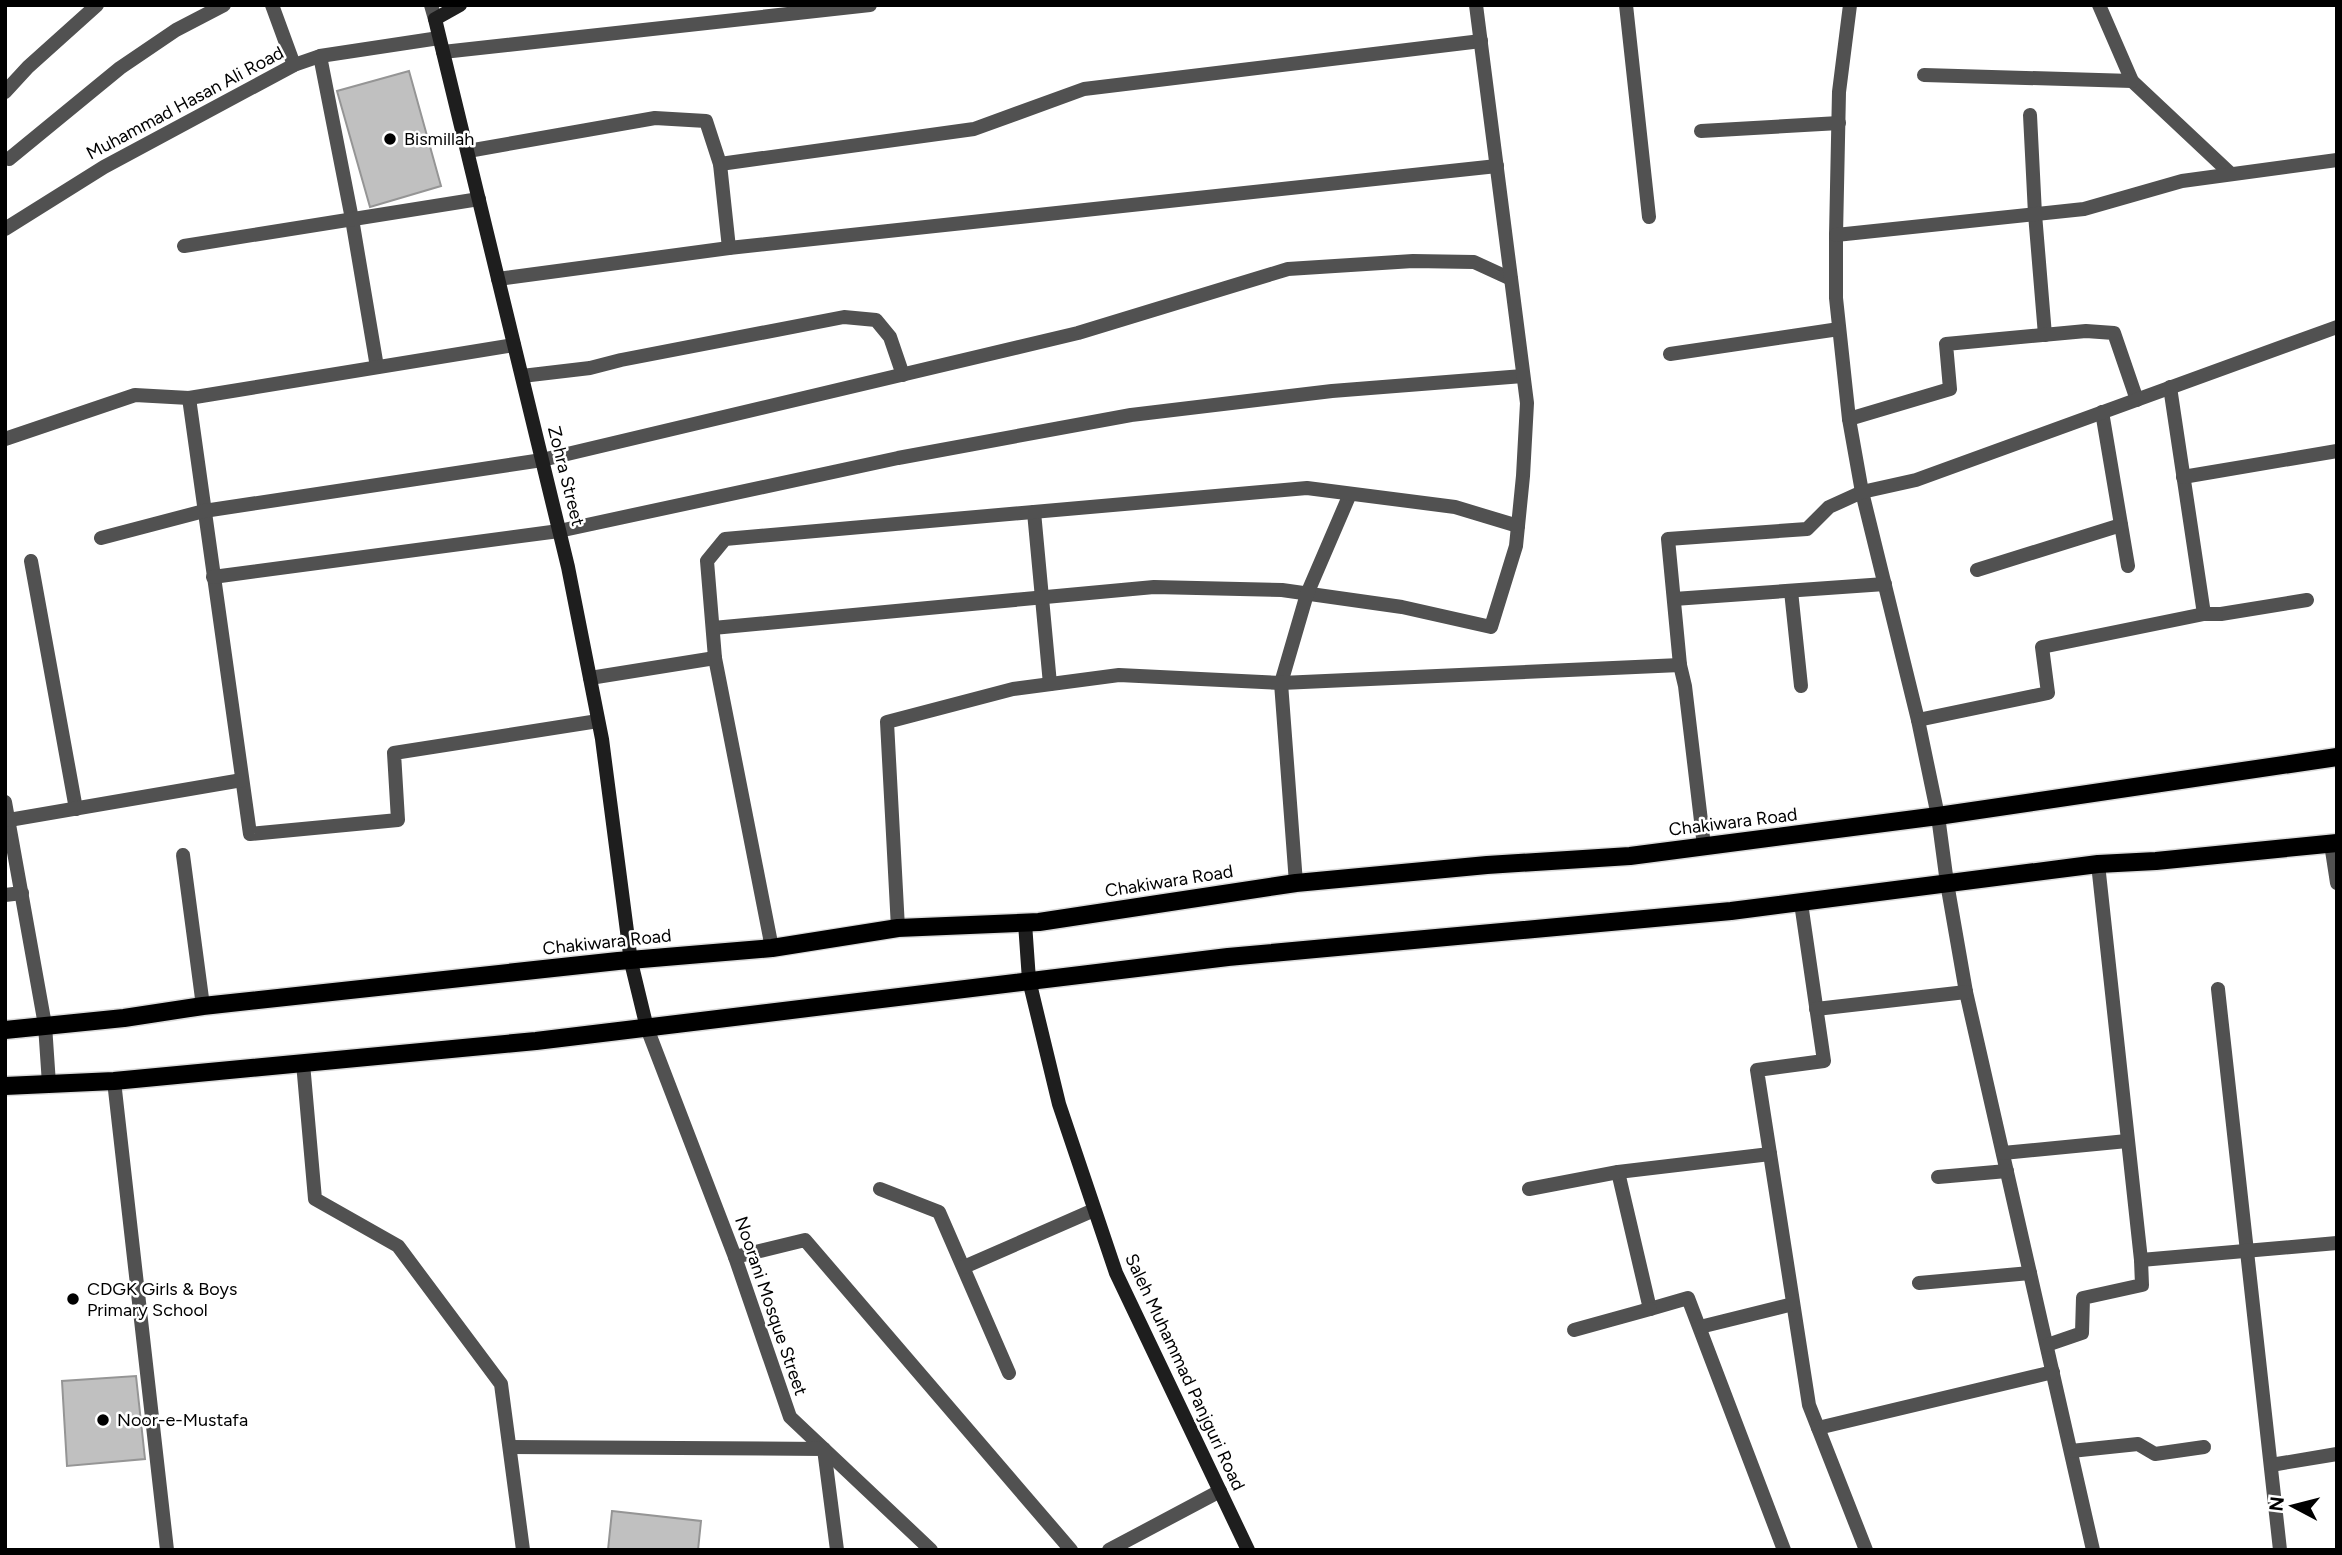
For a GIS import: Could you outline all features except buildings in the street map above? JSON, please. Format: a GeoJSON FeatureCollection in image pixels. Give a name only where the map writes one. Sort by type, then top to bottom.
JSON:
{"type":"FeatureCollection","features":[{"type":"Feature","properties":{"kind":"main road","name":"Chakiwara Road"},"geometry":{"type":"LineString","coordinates":[[5,1030],[618,961],[772,948],[898,928],[1025,923],[1296,883],[1487,865],[1630,856],[1938,816],[2337,757]]}},
{"type":"Feature","properties":{"kind":"main road"},"geometry":{"type":"LineString","coordinates":[[5,1086],[114,1081],[647,1028],[1228,957],[1731,911],[2098,864],[2334,844]]}},
{"type":"Feature","properties":{"kind":"street"},"geometry":{"type":"LineString","coordinates":[[5,92],[28,66],[97,5]]}},
{"type":"Feature","properties":{"kind":"street"},"geometry":{"type":"LineString","coordinates":[[9,159],[121,68],[176,30],[223,5]]}},
{"type":"Feature","properties":{"kind":"street"},"geometry":{"type":"LineString","coordinates":[[272,5],[294,65]]}},
{"type":"Feature","properties":{"kind":"street"},"geometry":{"type":"LineString","coordinates":[[433,12],[460,5]]}},
{"type":"Feature","properties":{"kind":"street","name":"Muhammad Hasan Ali Road"},"geometry":{"type":"LineString","coordinates":[[5,229],[104,167],[294,65],[320,56],[870,5]]}},
{"type":"Feature","properties":{"kind":"street"},"geometry":{"type":"LineString","coordinates":[[713,628],[1154,587],[1282,590],[1402,607],[1491,627],[1516,546],[1527,403],[1476,5]]}},
{"type":"Feature","properties":{"kind":"street"},"geometry":{"type":"LineString","coordinates":[[1626,5],[1649,217]]}},
{"type":"Feature","properties":{"kind":"street"},"geometry":{"type":"LineString","coordinates":[[1850,5],[1839,92],[1836,235],[1839,329],[1849,419],[1863,492],[1918,720],[1938,816],[1966,992],[2093,1550]]}},
{"type":"Feature","properties":{"kind":"street"},"geometry":{"type":"LineString","coordinates":[[2099,5],[2132,81],[2231,174]]}},
{"type":"Feature","properties":{"kind":"street","name":"Zohra Street"},"geometry":{"type":"LineString","coordinates":[[433,12],[559,531],[590,678],[631,962],[647,1028]]}},
{"type":"Feature","properties":{"kind":"street"},"geometry":{"type":"LineString","coordinates":[[720,164],[974,130],[1084,89],[1481,41]]}},
{"type":"Feature","properties":{"kind":"street"},"geometry":{"type":"LineString","coordinates":[[320,56],[377,367]]}},
{"type":"Feature","properties":{"kind":"street"},"geometry":{"type":"LineString","coordinates":[[1924,75],[2132,81]]}},
{"type":"Feature","properties":{"kind":"street"},"geometry":{"type":"LineString","coordinates":[[2030,116],[2045,335]]}},
{"type":"Feature","properties":{"kind":"street"},"geometry":{"type":"LineString","coordinates":[[468,152],[655,118],[706,121],[720,164],[729,248]]}},
{"type":"Feature","properties":{"kind":"street"},"geometry":{"type":"LineString","coordinates":[[1701,131],[1839,123]]}},
{"type":"Feature","properties":{"kind":"street"},"geometry":{"type":"LineString","coordinates":[[1836,235],[2084,209],[2182,181],[2337,160]]}},
{"type":"Feature","properties":{"kind":"street"},"geometry":{"type":"LineString","coordinates":[[498,279],[729,248],[1497,166]]}},
{"type":"Feature","properties":{"kind":"street"},"geometry":{"type":"LineString","coordinates":[[184,246],[479,199]]}},
{"type":"Feature","properties":{"kind":"street"},"geometry":{"type":"LineString","coordinates":[[101,538],[204,511],[542,460],[1078,333],[1288,269],[1413,261],[1474,262],[1511,279]]}},
{"type":"Feature","properties":{"kind":"street"},"geometry":{"type":"LineString","coordinates":[[522,376],[590,368],[845,317],[876,320],[891,337],[903,375]]}},
{"type":"Feature","properties":{"kind":"street"},"geometry":{"type":"LineString","coordinates":[[1704,846],[1685,686],[1680,665],[1668,539],[1807,529],[1829,507],[1863,492],[1916,480],[2337,327]]}},
{"type":"Feature","properties":{"kind":"street"},"geometry":{"type":"LineString","coordinates":[[1670,354],[1839,329]]}},
{"type":"Feature","properties":{"kind":"street"},"geometry":{"type":"LineString","coordinates":[[1849,419],[1950,389],[1946,344],[2086,331],[2114,333],[2137,400]]}},
{"type":"Feature","properties":{"kind":"street"},"geometry":{"type":"LineString","coordinates":[[5,439],[135,395],[189,398],[514,345]]}},
{"type":"Feature","properties":{"kind":"street"},"geometry":{"type":"LineString","coordinates":[[213,577],[559,531],[898,458],[1131,415],[1332,391],[1523,376]]}},
{"type":"Feature","properties":{"kind":"street"},"geometry":{"type":"LineString","coordinates":[[2170,387],[2204,614]]}},
{"type":"Feature","properties":{"kind":"street"},"geometry":{"type":"LineString","coordinates":[[189,398],[250,834],[398,820],[394,753],[598,721]]}},
{"type":"Feature","properties":{"kind":"street"},"geometry":{"type":"LineString","coordinates":[[2102,412],[2128,566]]}},
{"type":"Feature","properties":{"kind":"street"},"geometry":{"type":"LineString","coordinates":[[2183,477],[2337,451]]}},
{"type":"Feature","properties":{"kind":"street"},"geometry":{"type":"LineString","coordinates":[[772,948],[715,657],[708,561],[725,539],[1307,488],[1455,507],[1518,526]]}},
{"type":"Feature","properties":{"kind":"street"},"geometry":{"type":"LineString","coordinates":[[1296,883],[1281,683],[1307,594],[1350,494]]}},
{"type":"Feature","properties":{"kind":"street"},"geometry":{"type":"LineString","coordinates":[[1034,512],[1050,684]]}},
{"type":"Feature","properties":{"kind":"street"},"geometry":{"type":"LineString","coordinates":[[1977,569],[2121,525]]}},
{"type":"Feature","properties":{"kind":"street"},"geometry":{"type":"LineString","coordinates":[[31,561],[76,809]]}},
{"type":"Feature","properties":{"kind":"street"},"geometry":{"type":"LineString","coordinates":[[1674,599],[1885,584]]}},
{"type":"Feature","properties":{"kind":"street"},"geometry":{"type":"LineString","coordinates":[[1791,591],[1801,686]]}},
{"type":"Feature","properties":{"kind":"street"},"geometry":{"type":"LineString","coordinates":[[1918,720],[2048,693],[2042,647],[2204,614],[2221,614],[2307,600]]}},
{"type":"Feature","properties":{"kind":"street"},"geometry":{"type":"LineString","coordinates":[[590,678],[715,657]]}},
{"type":"Feature","properties":{"kind":"street"},"geometry":{"type":"LineString","coordinates":[[898,928],[887,722],[1013,689],[1119,675],[1281,683],[1680,665]]}},
{"type":"Feature","properties":{"kind":"street"},"geometry":{"type":"LineString","coordinates":[[9,820],[242,780]]}},
{"type":"Feature","properties":{"kind":"street"},"geometry":{"type":"LineString","coordinates":[[5,802],[46,1025],[50,1084]]}},
{"type":"Feature","properties":{"kind":"street"},"geometry":{"type":"LineString","coordinates":[[2334,844],[2337,883]]}},
{"type":"Feature","properties":{"kind":"street"},"geometry":{"type":"LineString","coordinates":[[183,855],[203,1006]]}},
{"type":"Feature","properties":{"kind":"street"},"geometry":{"type":"LineString","coordinates":[[2047,1345],[2082,1333],[2083,1297],[2142,1285],[2098,864]]}},
{"type":"Feature","properties":{"kind":"street"},"geometry":{"type":"LineString","coordinates":[[5,895],[22,893]]}},
{"type":"Feature","properties":{"kind":"street"},"geometry":{"type":"LineString","coordinates":[[1801,903],[1825,1061],[1757,1070],[1810,1405],[1866,1550]]}},
{"type":"Feature","properties":{"kind":"street","name":"Saleh Muhammad Panjguri Road"},"geometry":{"type":"LineString","coordinates":[[1025,923],[1029,980],[1059,1104],[1116,1273],[1248,1550]]}},
{"type":"Feature","properties":{"kind":"street"},"geometry":{"type":"LineString","coordinates":[[2218,989],[2280,1550]]}},
{"type":"Feature","properties":{"kind":"street"},"geometry":{"type":"LineString","coordinates":[[1816,1009],[1966,992]]}},
{"type":"Feature","properties":{"kind":"street","name":"Noorani Mosque Street"},"geometry":{"type":"LineString","coordinates":[[647,1028],[735,1257],[790,1417],[931,1550]]}},
{"type":"Feature","properties":{"kind":"street"},"geometry":{"type":"LineString","coordinates":[[303,1063],[315,1199],[398,1246],[502,1384],[523,1550]]}},
{"type":"Feature","properties":{"kind":"street"},"geometry":{"type":"LineString","coordinates":[[114,1081],[167,1550]]}},
{"type":"Feature","properties":{"kind":"street"},"geometry":{"type":"LineString","coordinates":[[2003,1153],[2127,1140]]}},
{"type":"Feature","properties":{"kind":"street"},"geometry":{"type":"LineString","coordinates":[[1529,1189],[1618,1172],[1770,1154]]}},
{"type":"Feature","properties":{"kind":"street"},"geometry":{"type":"LineString","coordinates":[[1938,1177],[2007,1171]]}},
{"type":"Feature","properties":{"kind":"street"},"geometry":{"type":"LineString","coordinates":[[1618,1172],[1650,1309]]}},
{"type":"Feature","properties":{"kind":"street"},"geometry":{"type":"LineString","coordinates":[[880,1189],[939,1212],[1009,1373]]}},
{"type":"Feature","properties":{"kind":"street"},"geometry":{"type":"LineString","coordinates":[[964,1267],[1094,1210]]}},
{"type":"Feature","properties":{"kind":"street"},"geometry":{"type":"LineString","coordinates":[[735,1257],[805,1240],[1071,1550]]}},
{"type":"Feature","properties":{"kind":"street"},"geometry":{"type":"LineString","coordinates":[[2141,1260],[2247,1250],[2336,1247]]}},
{"type":"Feature","properties":{"kind":"street"},"geometry":{"type":"LineString","coordinates":[[1919,1283],[2030,1273]]}},
{"type":"Feature","properties":{"kind":"street"},"geometry":{"type":"LineString","coordinates":[[1574,1329],[1688,1298],[1784,1550]]}},
{"type":"Feature","properties":{"kind":"street"},"geometry":{"type":"LineString","coordinates":[[1699,1327],[1793,1304]]}},
{"type":"Feature","properties":{"kind":"street"},"geometry":{"type":"LineString","coordinates":[[1818,1428],[2053,1372]]}},
{"type":"Feature","properties":{"kind":"street"},"geometry":{"type":"LineString","coordinates":[[2071,1451],[2138,1444],[2155,1454],[2204,1447]]}},
{"type":"Feature","properties":{"kind":"street"},"geometry":{"type":"LineString","coordinates":[[510,1447],[824,1449],[837,1550]]}},
{"type":"Feature","properties":{"kind":"street"},"geometry":{"type":"LineString","coordinates":[[2271,1465],[2337,1454]]}},
{"type":"Feature","properties":{"kind":"street"},"geometry":{"type":"LineString","coordinates":[[1109,1550],[1220,1491]]}},
{"type":"Feature","properties":{"kind":"place","name":"Bismillah"},"geometry":{"type":"Point","coordinates":[390,139]}},
{"type":"Feature","properties":{"kind":"place","name":"CDGK Girls & Boys Primary School"},"geometry":{"type":"Point","coordinates":[73,1299]}},
{"type":"Feature","properties":{"kind":"place","name":"Noor-e-Mustafa"},"geometry":{"type":"Point","coordinates":[103,1420]}}]}
